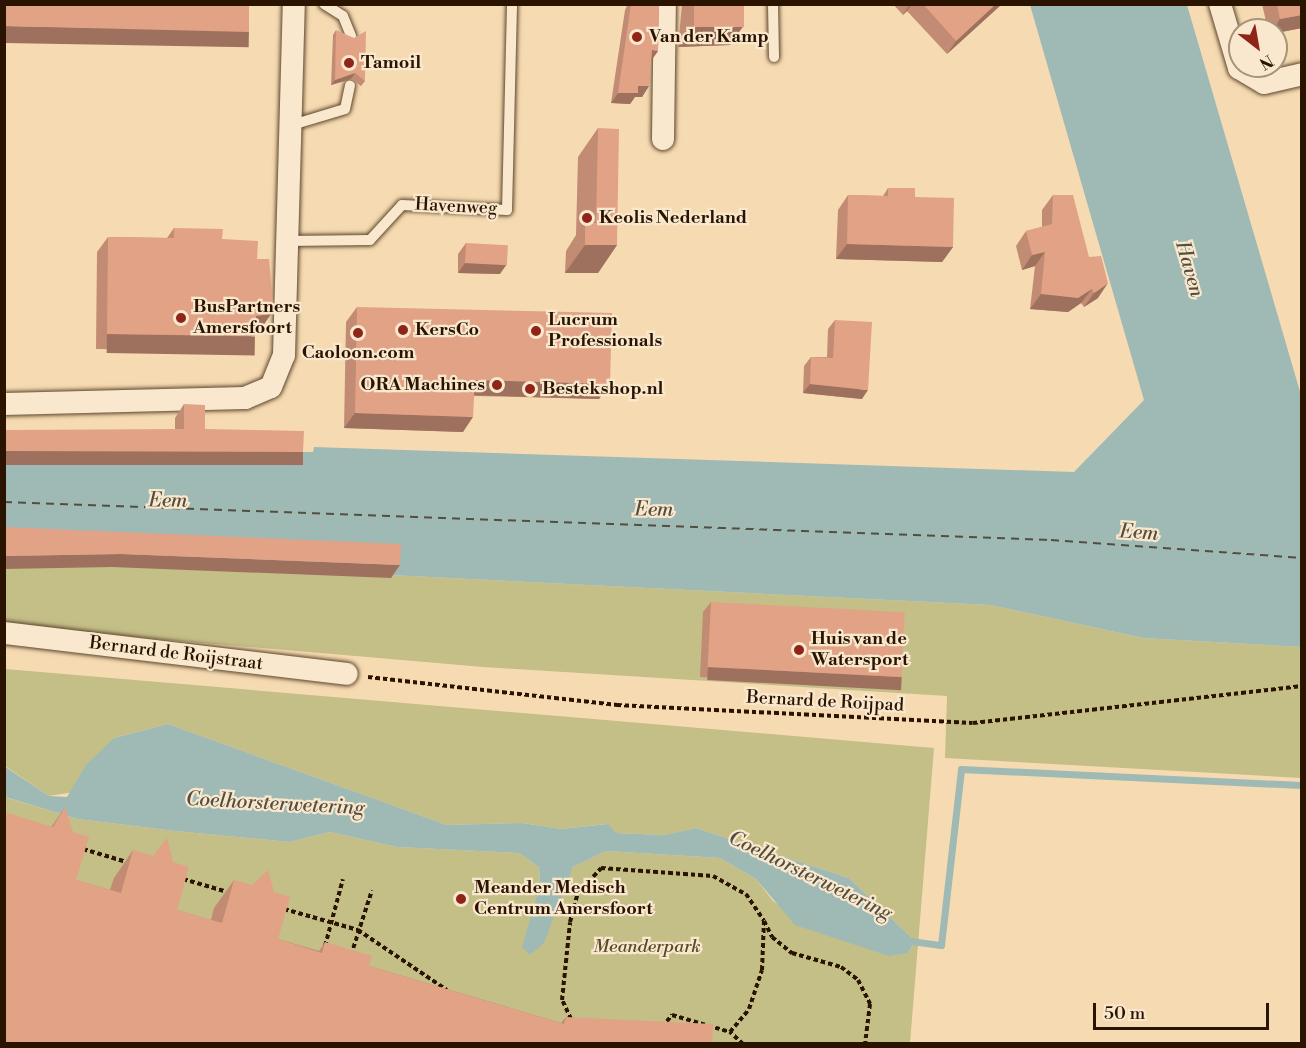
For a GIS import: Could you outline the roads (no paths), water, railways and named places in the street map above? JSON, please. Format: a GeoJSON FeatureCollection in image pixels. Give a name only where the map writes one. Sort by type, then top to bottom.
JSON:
{"type":"FeatureCollection","features":[{"type":"Feature","properties":{"kind":"street"},"geometry":{"type":"LineString","coordinates":[[4,404],[261,394],[282,368],[292,125],[294,4]]}},
{"type":"Feature","properties":{"kind":"street"},"geometry":{"type":"LineString","coordinates":[[663,139],[665,4]]}},
{"type":"Feature","properties":{"kind":"street"},"geometry":{"type":"LineString","coordinates":[[1220,4],[1239,68],[1264,83],[1302,74]]}},
{"type":"Feature","properties":{"kind":"street","name":"Bernard de Roijstraat"},"geometry":{"type":"LineString","coordinates":[[4,633],[347,674]]}},
{"type":"Feature","properties":{"kind":"lane"},"geometry":{"type":"LineString","coordinates":[[324,4],[344,16],[351,36]]}},
{"type":"Feature","properties":{"kind":"lane","name":"Havenweg"},"geometry":{"type":"LineString","coordinates":[[287,241],[370,240],[402,205],[507,210],[512,4]]}},
{"type":"Feature","properties":{"kind":"lane"},"geometry":{"type":"LineString","coordinates":[[773,4],[774,57]]}},
{"type":"Feature","properties":{"kind":"lane"},"geometry":{"type":"LineString","coordinates":[[292,125],[345,109],[350,86]]}},
{"type":"Feature","properties":{"kind":"water"},"geometry":{"type":"Polygon","coordinates":[[[1030,5],[1187,5],[1301,395],[1301,647],[1143,638],[990,605],[126,562],[5,561],[4,449],[313,452],[314,447],[1074,472],[1144,400],[1030,5]]]}},
{"type":"Feature","properties":{"kind":"water"},"geometry":{"type":"Polygon","coordinates":[[[168,724],[447,825],[522,823],[561,829],[608,824],[616,833],[665,835],[696,828],[849,878],[915,941],[908,953],[889,956],[795,925],[756,879],[720,858],[606,851],[573,867],[544,943],[530,955],[522,947],[540,885],[539,867],[519,853],[397,847],[330,832],[290,842],[175,831],[78,819],[5,797],[4,766],[49,796],[67,797],[86,765],[114,738],[168,724]]]}},
{"type":"Feature","properties":{"kind":"waterway","name":"Coelhorsterwetering"},"geometry":{"type":"LineString","coordinates":[[904,940],[941,945],[961,769],[1302,785]]}},
{"type":"Feature","properties":{"kind":"place","name":"Van der Kamp"},"geometry":{"type":"Point","coordinates":[637,37]}},
{"type":"Feature","properties":{"kind":"place","name":"Tamoil"},"geometry":{"type":"Point","coordinates":[349,63]}},
{"type":"Feature","properties":{"kind":"place","name":"Keolis Nederland"},"geometry":{"type":"Point","coordinates":[587,218]}},
{"type":"Feature","properties":{"kind":"place","name":"BusPartners Amersfoort"},"geometry":{"type":"Point","coordinates":[181,318]}},
{"type":"Feature","properties":{"kind":"place","name":"KersCo"},"geometry":{"type":"Point","coordinates":[403,330]}},
{"type":"Feature","properties":{"kind":"place","name":"Lucrum Professionals"},"geometry":{"type":"Point","coordinates":[536,331]}},
{"type":"Feature","properties":{"kind":"place","name":"Caoloon.com"},"geometry":{"type":"Point","coordinates":[358,333]}},
{"type":"Feature","properties":{"kind":"place","name":"ORA Machines"},"geometry":{"type":"Point","coordinates":[497,385]}},
{"type":"Feature","properties":{"kind":"place","name":"Bestekshop.nl"},"geometry":{"type":"Point","coordinates":[530,389]}},
{"type":"Feature","properties":{"kind":"place","name":"Huis van de Watersport"},"geometry":{"type":"Point","coordinates":[799,650]}},
{"type":"Feature","properties":{"kind":"place","name":"Meander Medisch Centrum Amersfoort"},"geometry":{"type":"Point","coordinates":[461,899]}},
{"type":"Feature","properties":{"kind":"water label","name":"Haven"},"geometry":{"type":"Point","coordinates":[1189,269]}},
{"type":"Feature","properties":{"kind":"water label","name":"Eem"},"geometry":{"type":"Point","coordinates":[168,501]}},
{"type":"Feature","properties":{"kind":"water label","name":"Eem"},"geometry":{"type":"Point","coordinates":[654,510]}},
{"type":"Feature","properties":{"kind":"water label","name":"Eem"},"geometry":{"type":"Point","coordinates":[1139,533]}},
{"type":"Feature","properties":{"kind":"park label","name":"Meanderpark"},"geometry":{"type":"Point","coordinates":[647,947]}}]}
